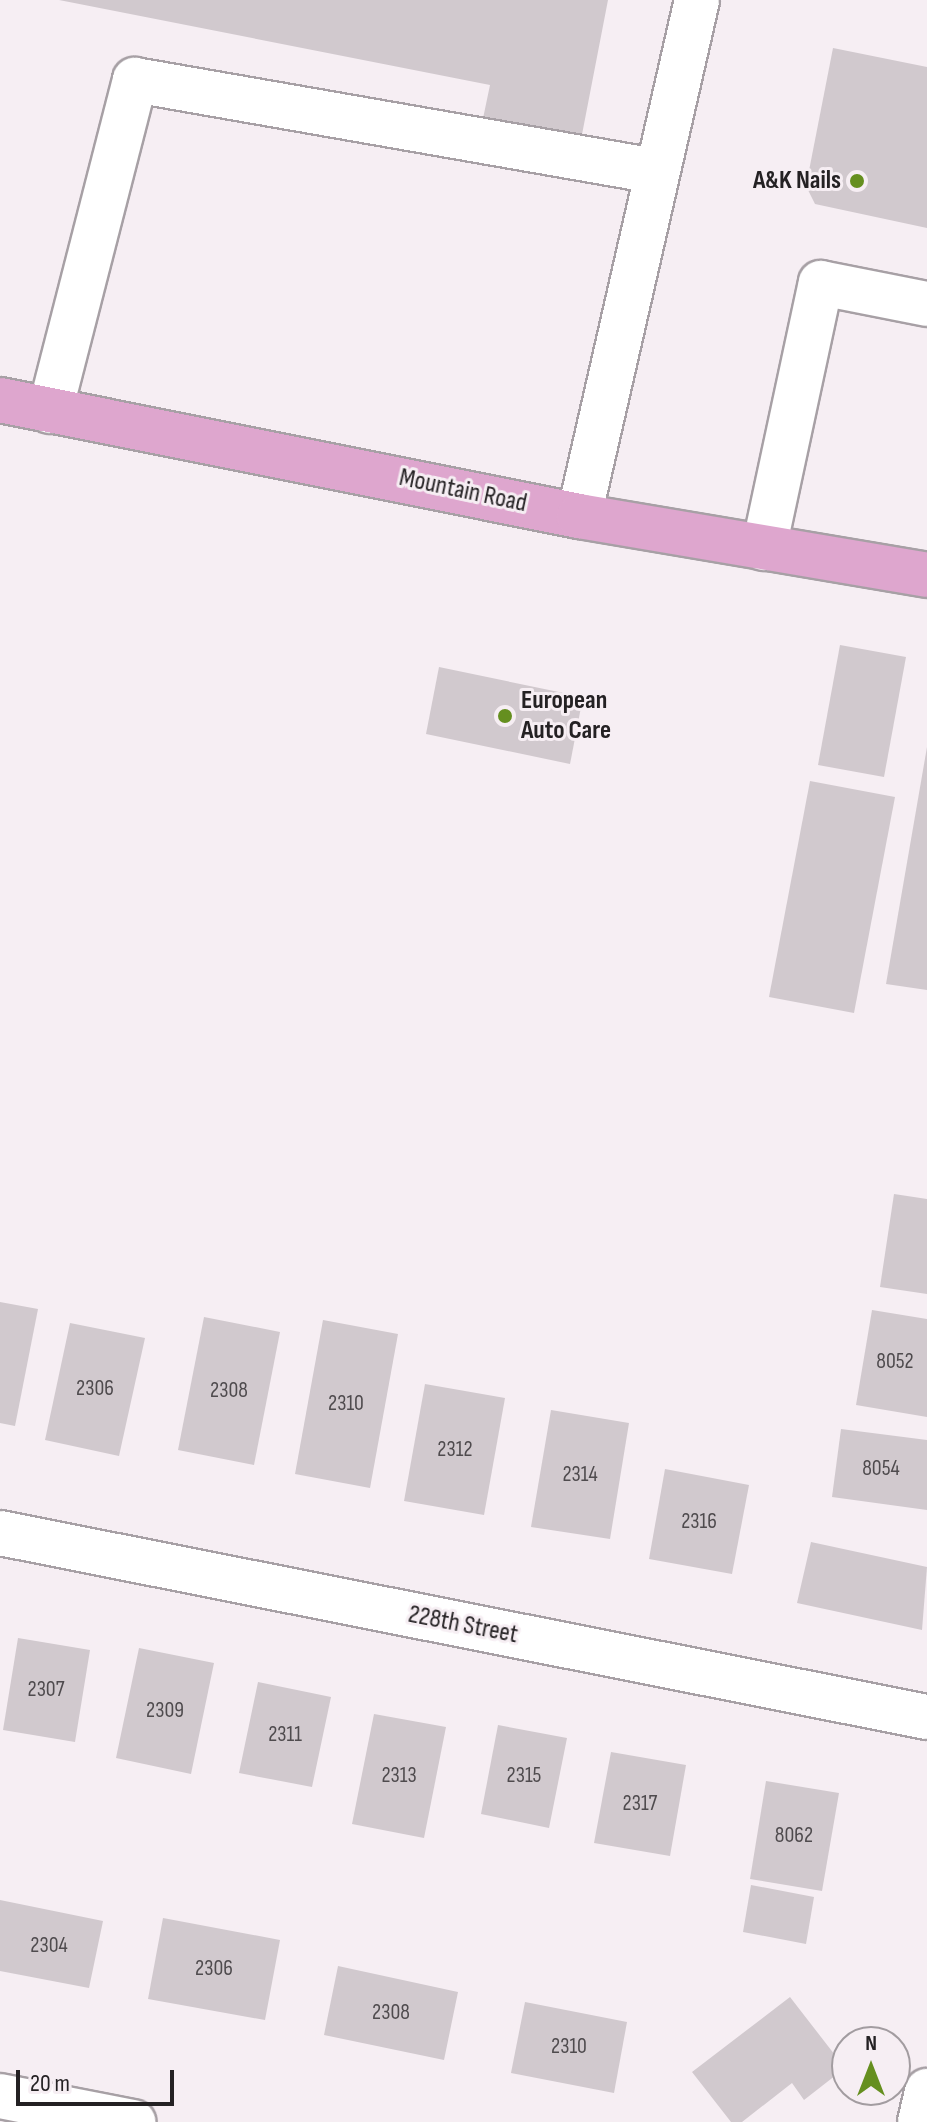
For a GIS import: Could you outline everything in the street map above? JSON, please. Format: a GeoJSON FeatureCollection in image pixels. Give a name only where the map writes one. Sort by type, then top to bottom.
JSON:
{"type":"FeatureCollection","features":[{"type":"Feature","properties":{"kind":"main road","name":"Mountain Road"},"geometry":{"type":"LineString","coordinates":[[0,400],[579,516],[927,575]]}},
{"type":"Feature","properties":{"kind":"street"},"geometry":{"type":"LineString","coordinates":[[579,516],[655,171],[697,0]]}},
{"type":"Feature","properties":{"kind":"street"},"geometry":{"type":"LineString","coordinates":[[50,411],[135,80],[655,171]]}},
{"type":"Feature","properties":{"kind":"street"},"geometry":{"type":"LineString","coordinates":[[764,548],[821,283],[927,304]]}},
{"type":"Feature","properties":{"kind":"street","name":"228th Street"},"geometry":{"type":"LineString","coordinates":[[0,1533],[927,1717]]}},
{"type":"Feature","properties":{"kind":"street"},"geometry":{"type":"LineString","coordinates":[[920,2122],[927,2091]]}},
{"type":"Feature","properties":{"kind":"street"},"geometry":{"type":"LineString","coordinates":[[0,2096],[133,2122]]}},
{"type":"Feature","properties":{"kind":"building"},"geometry":{"type":"Polygon","coordinates":[[[59,0],[608,0],[579,150],[481,128],[490,85],[59,0]]]}},
{"type":"Feature","properties":{"kind":"building"},"geometry":{"type":"Polygon","coordinates":[[[833,48],[927,67],[927,228],[815,204],[806,186],[833,48]]]}},
{"type":"Feature","properties":{"kind":"building"},"geometry":{"type":"Polygon","coordinates":[[[840,645],[906,657],[884,777],[818,765],[840,645]]]}},
{"type":"Feature","properties":{"kind":"building","name":"European Auto Care"},"geometry":{"type":"Polygon","coordinates":[[[439,667],[583,697],[570,764],[426,734],[439,667]]]}},
{"type":"Feature","properties":{"kind":"building"},"geometry":{"type":"Polygon","coordinates":[[[927,747],[927,990],[886,984],[927,747]]]}},
{"type":"Feature","properties":{"kind":"building"},"geometry":{"type":"Polygon","coordinates":[[[810,781],[895,797],[854,1013],[769,997],[810,781]]]}},
{"type":"Feature","properties":{"kind":"building"},"geometry":{"type":"Polygon","coordinates":[[[894,1194],[927,1199],[927,1294],[880,1287],[894,1194]]]}},
{"type":"Feature","properties":{"kind":"building"},"geometry":{"type":"Polygon","coordinates":[[[0,1302],[38,1309],[15,1426],[0,1423],[0,1302]]]}},
{"type":"Feature","properties":{"kind":"building"},"geometry":{"type":"Polygon","coordinates":[[[872,1310],[927,1319],[927,1417],[856,1405],[872,1310]]]}},
{"type":"Feature","properties":{"kind":"building"},"geometry":{"type":"Polygon","coordinates":[[[204,1317],[280,1332],[254,1465],[178,1450],[204,1317]]]}},
{"type":"Feature","properties":{"kind":"building"},"geometry":{"type":"Polygon","coordinates":[[[323,1320],[398,1334],[370,1488],[295,1474],[323,1320]]]}},
{"type":"Feature","properties":{"kind":"building"},"geometry":{"type":"Polygon","coordinates":[[[70,1323],[145,1338],[119,1456],[45,1440],[70,1323]]]}},
{"type":"Feature","properties":{"kind":"building"},"geometry":{"type":"Polygon","coordinates":[[[425,1384],[505,1398],[484,1515],[404,1501],[425,1384]]]}},
{"type":"Feature","properties":{"kind":"building"},"geometry":{"type":"Polygon","coordinates":[[[551,1410],[629,1423],[610,1539],[531,1527],[551,1410]]]}},
{"type":"Feature","properties":{"kind":"building"},"geometry":{"type":"Polygon","coordinates":[[[841,1429],[927,1440],[927,1510],[832,1497],[841,1429]]]}},
{"type":"Feature","properties":{"kind":"building"},"geometry":{"type":"Polygon","coordinates":[[[665,1469],[749,1485],[732,1574],[649,1559],[665,1469]]]}},
{"type":"Feature","properties":{"kind":"building"},"geometry":{"type":"Polygon","coordinates":[[[811,1542],[927,1567],[922,1630],[797,1603],[811,1542]]]}},
{"type":"Feature","properties":{"kind":"building"},"geometry":{"type":"Polygon","coordinates":[[[18,1638],[90,1650],[75,1742],[3,1730],[18,1638]]]}},
{"type":"Feature","properties":{"kind":"building"},"geometry":{"type":"Polygon","coordinates":[[[139,1648],[214,1663],[191,1774],[116,1758],[139,1648]]]}},
{"type":"Feature","properties":{"kind":"building"},"geometry":{"type":"Polygon","coordinates":[[[258,1682],[331,1697],[312,1787],[239,1773],[258,1682]]]}},
{"type":"Feature","properties":{"kind":"building"},"geometry":{"type":"Polygon","coordinates":[[[374,1714],[446,1727],[424,1838],[352,1824],[374,1714]]]}},
{"type":"Feature","properties":{"kind":"building"},"geometry":{"type":"Polygon","coordinates":[[[498,1725],[567,1738],[549,1828],[481,1814],[498,1725]]]}},
{"type":"Feature","properties":{"kind":"building"},"geometry":{"type":"Polygon","coordinates":[[[611,1752],[686,1765],[670,1856],[594,1843],[611,1752]]]}},
{"type":"Feature","properties":{"kind":"building"},"geometry":{"type":"Polygon","coordinates":[[[766,1781],[839,1793],[822,1891],[750,1879],[766,1781]]]}},
{"type":"Feature","properties":{"kind":"building"},"geometry":{"type":"Polygon","coordinates":[[[751,1885],[814,1897],[806,1944],[743,1932],[751,1885]]]}},
{"type":"Feature","properties":{"kind":"building"},"geometry":{"type":"Polygon","coordinates":[[[0,1900],[103,1921],[89,1988],[0,1971],[0,1900]]]}},
{"type":"Feature","properties":{"kind":"building"},"geometry":{"type":"Polygon","coordinates":[[[163,1918],[280,1940],[265,2020],[148,1999],[163,1918]]]}},
{"type":"Feature","properties":{"kind":"building"},"geometry":{"type":"Polygon","coordinates":[[[338,1966],[458,1992],[444,2060],[324,2035],[338,1966]]]}},
{"type":"Feature","properties":{"kind":"building"},"geometry":{"type":"Polygon","coordinates":[[[790,1997],[831,2050],[831,2079],[804,2100],[792,2083],[742,2122],[731,2122],[692,2072],[790,1997]]]}},
{"type":"Feature","properties":{"kind":"building"},"geometry":{"type":"Polygon","coordinates":[[[525,2002],[627,2022],[614,2093],[511,2073],[525,2002]]]}},
{"type":"Feature","properties":{"kind":"place","name":"A&K Nails"},"geometry":{"type":"Point","coordinates":[857,181]}},
{"type":"Feature","properties":{"kind":"place","name":"European Auto Care"},"geometry":{"type":"Point","coordinates":[505,716]}}]}
